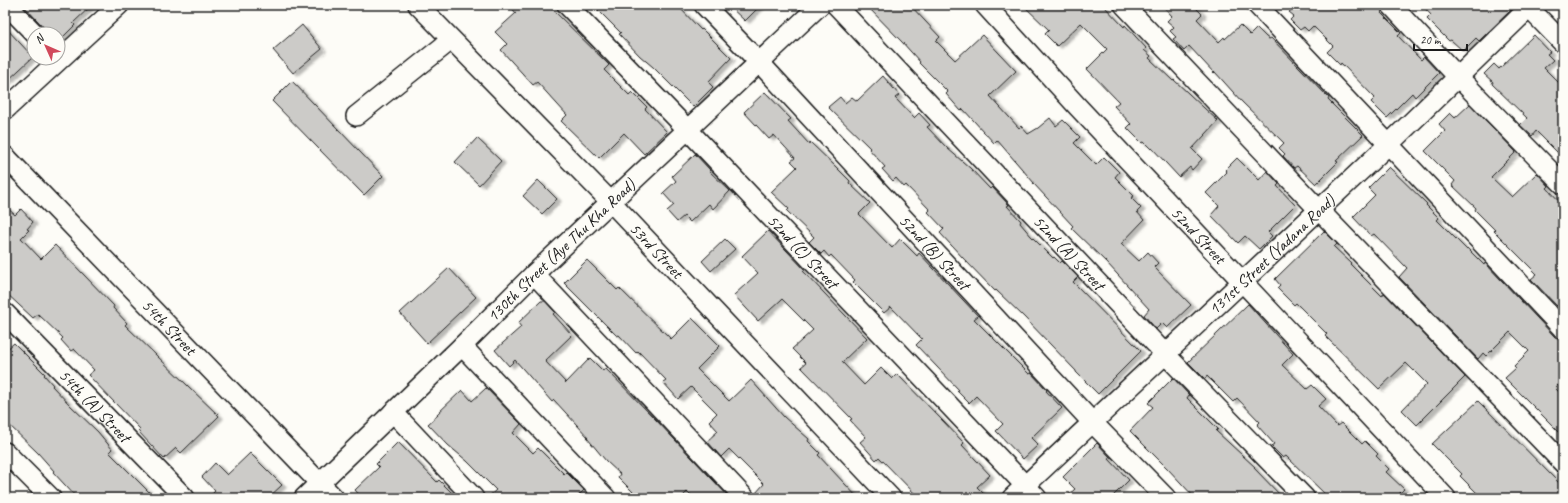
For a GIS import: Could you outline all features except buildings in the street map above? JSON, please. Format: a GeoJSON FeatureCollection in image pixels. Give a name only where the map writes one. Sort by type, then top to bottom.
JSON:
{"type":"FeatureCollection","features":[{"type":"Feature","properties":{"kind":"street"},"geometry":{"type":"LineString","coordinates":[[7,5],[27,26]]}},
{"type":"Feature","properties":{"kind":"street"},"geometry":{"type":"LineString","coordinates":[[66,53],[119,5]]}},
{"type":"Feature","properties":{"kind":"street","name":"53rd Street"},"geometry":{"type":"LineString","coordinates":[[418,5],[611,202],[890,498]]}},
{"type":"Feature","properties":{"kind":"street","name":"52nd (C) Street"},"geometry":{"type":"LineString","coordinates":[[567,5],[687,129],[1025,494]]}},
{"type":"Feature","properties":{"kind":"street","name":"52nd (B) Street"},"geometry":{"type":"LineString","coordinates":[[704,5],[759,62],[1092,422],[1166,498]]}},
{"type":"Feature","properties":{"kind":"street","name":"130th Street (Aye Thu Kha Road)"},"geometry":{"type":"LineString","coordinates":[[304,498],[462,346],[534,274],[820,5]]}},
{"type":"Feature","properties":{"kind":"street","name":"52nd (A) Street"},"geometry":{"type":"LineString","coordinates":[[836,5],[1165,354],[1305,498]]}},
{"type":"Feature","properties":{"kind":"street","name":"52nd Street"},"geometry":{"type":"LineString","coordinates":[[985,5],[1078,107],[1446,498]]}},
{"type":"Feature","properties":{"kind":"street"},"geometry":{"type":"LineString","coordinates":[[1124,5],[1563,463]]}},
{"type":"Feature","properties":{"kind":"street"},"geometry":{"type":"LineString","coordinates":[[1257,5],[1563,329]]}},
{"type":"Feature","properties":{"kind":"street"},"geometry":{"type":"LineString","coordinates":[[1391,5],[1458,77],[1563,184]]}},
{"type":"Feature","properties":{"kind":"street"},"geometry":{"type":"LineString","coordinates":[[1529,6],[1563,43]]}},
{"type":"Feature","properties":{"kind":"street","name":"131st Street (Yadana Road)"},"geometry":{"type":"LineString","coordinates":[[1025,494],[1092,422],[1389,144],[1529,6]]}},
{"type":"Feature","properties":{"kind":"street"},"geometry":{"type":"LineString","coordinates":[[356,116],[451,40]]}},
{"type":"Feature","properties":{"kind":"street"},"geometry":{"type":"LineString","coordinates":[[5,110],[52,66]]}},
{"type":"Feature","properties":{"kind":"street","name":"54th Street"},"geometry":{"type":"LineString","coordinates":[[5,156],[334,498]]}},
{"type":"Feature","properties":{"kind":"street"},"geometry":{"type":"LineString","coordinates":[[534,274],[745,498]]}},
{"type":"Feature","properties":{"kind":"street","name":"54th (A) Street"},"geometry":{"type":"LineString","coordinates":[[5,313],[185,498]]}},
{"type":"Feature","properties":{"kind":"street"},"geometry":{"type":"LineString","coordinates":[[462,346],[606,498]]}},
{"type":"Feature","properties":{"kind":"street"},"geometry":{"type":"LineString","coordinates":[[393,412],[474,498]]}},
{"type":"Feature","properties":{"kind":"street"},"geometry":{"type":"LineString","coordinates":[[5,452],[50,498]]}}]}
